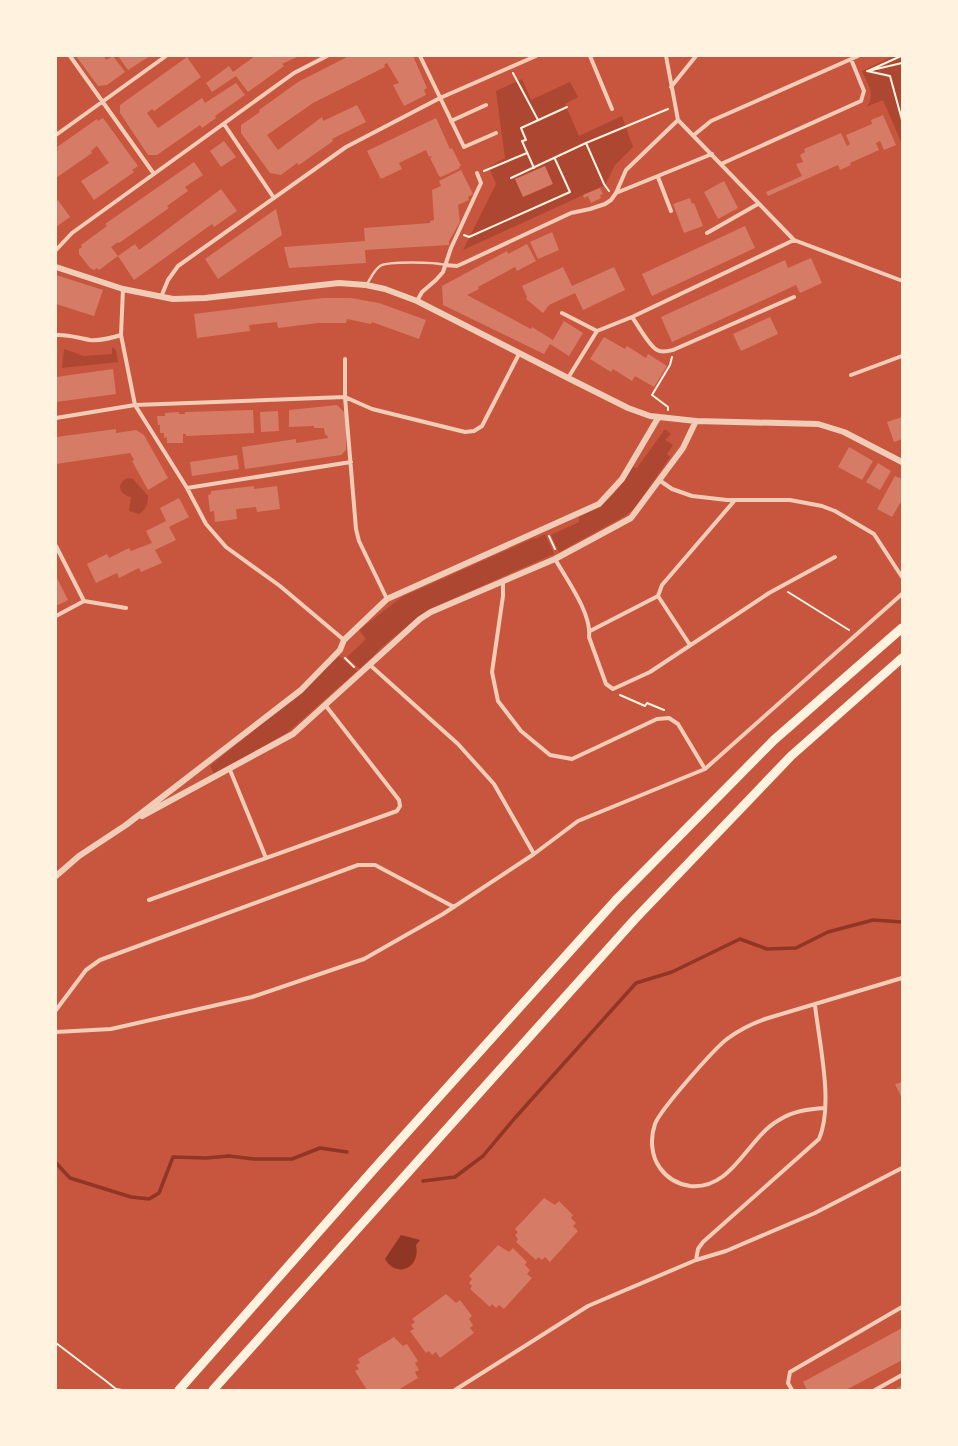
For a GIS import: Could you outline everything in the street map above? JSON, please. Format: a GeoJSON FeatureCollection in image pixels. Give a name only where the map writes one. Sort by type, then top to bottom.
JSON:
{"type":"FeatureCollection","features":[{"type":"Feature","properties":{"kind":"highway"},"geometry":{"type":"LineString","coordinates":[[179,1390],[379,1163],[616,900],[774,740],[899,631]]}},
{"type":"Feature","properties":{"kind":"highway"},"geometry":{"type":"LineString","coordinates":[[213,1390],[635,920],[791,756],[902,658]]}},
{"type":"Feature","properties":{"kind":"street"},"geometry":{"type":"LineString","coordinates":[[70,56],[154,174]]}},
{"type":"Feature","properties":{"kind":"street"},"geometry":{"type":"LineString","coordinates":[[56,135],[166,56]]}},
{"type":"Feature","properties":{"kind":"street"},"geometry":{"type":"LineString","coordinates":[[56,250],[72,233],[294,73],[327,56]]}},
{"type":"Feature","properties":{"kind":"street"},"geometry":{"type":"LineString","coordinates":[[420,56],[464,147],[496,133]]}},
{"type":"Feature","properties":{"kind":"street"},"geometry":{"type":"LineString","coordinates":[[161,297],[168,280],[178,266],[346,147],[440,98],[536,56]]}},
{"type":"Feature","properties":{"kind":"street"},"geometry":{"type":"LineString","coordinates":[[590,56],[612,108]]}},
{"type":"Feature","properties":{"kind":"street"},"geometry":{"type":"LineString","coordinates":[[666,56],[674,106],[678,120],[794,240],[900,280]]}},
{"type":"Feature","properties":{"kind":"street"},"geometry":{"type":"LineString","coordinates":[[671,87],[696,56]]}},
{"type":"Feature","properties":{"kind":"street"},"geometry":{"type":"LineString","coordinates":[[694,135],[711,121],[858,56]]}},
{"type":"Feature","properties":{"kind":"street"},"geometry":{"type":"LineString","coordinates":[[721,164],[861,101],[864,91],[851,59]]}},
{"type":"Feature","properties":{"kind":"street"},"geometry":{"type":"LineString","coordinates":[[451,121],[486,105]]}},
{"type":"Feature","properties":{"kind":"street"},"geometry":{"type":"LineString","coordinates":[[615,195],[626,170],[678,120]]}},
{"type":"Feature","properties":{"kind":"street"},"geometry":{"type":"LineString","coordinates":[[224,124],[274,198]]}},
{"type":"Feature","properties":{"kind":"street"},"geometry":{"type":"LineString","coordinates":[[445,265],[457,266],[571,213],[605,204],[615,195],[712,154]]}},
{"type":"Feature","properties":{"kind":"street"},"geometry":{"type":"LineString","coordinates":[[417,301],[422,292],[440,276],[458,231],[481,183],[477,173]]}},
{"type":"Feature","properties":{"kind":"street"},"geometry":{"type":"LineString","coordinates":[[658,177],[671,211]]}},
{"type":"Feature","properties":{"kind":"street"},"geometry":{"type":"LineString","coordinates":[[706,233],[758,204]]}},
{"type":"Feature","properties":{"kind":"street"},"geometry":{"type":"LineString","coordinates":[[568,378],[597,331],[632,317],[794,240]]}},
{"type":"Feature","properties":{"kind":"street"},"geometry":{"type":"LineString","coordinates":[[56,267],[123,289],[161,297],[205,298],[339,283],[366,285],[403,294],[628,408],[658,418],[696,421],[818,424],[844,432],[902,462]]}},
{"type":"Feature","properties":{"kind":"street"},"geometry":{"type":"LineString","coordinates":[[123,289],[121,336],[135,406],[187,488],[206,524],[226,548],[280,586],[344,640]]}},
{"type":"Feature","properties":{"kind":"street"},"geometry":{"type":"LineString","coordinates":[[632,317],[652,345],[658,350],[674,350],[794,297]]}},
{"type":"Feature","properties":{"kind":"street"},"geometry":{"type":"LineString","coordinates":[[562,313],[597,331]]}},
{"type":"Feature","properties":{"kind":"street"},"geometry":{"type":"LineString","coordinates":[[56,335],[66,334],[91,340],[106,340],[121,336]]}},
{"type":"Feature","properties":{"kind":"street"},"geometry":{"type":"LineString","coordinates":[[56,418],[135,406],[345,397],[372,409],[465,432],[474,431],[482,426],[520,354]]}},
{"type":"Feature","properties":{"kind":"street"},"geometry":{"type":"LineString","coordinates":[[851,375],[902,356]]}},
{"type":"Feature","properties":{"kind":"street"},"geometry":{"type":"LineString","coordinates":[[345,359],[345,397],[356,528],[359,541],[387,599]]}},
{"type":"Feature","properties":{"kind":"street"},"geometry":{"type":"LineString","coordinates":[[56,876],[80,856],[126,824],[301,690],[338,652],[344,640],[387,599],[599,504],[622,479],[658,418]]}},
{"type":"Feature","properties":{"kind":"street"},"geometry":{"type":"LineString","coordinates":[[126,824],[230,770],[293,734],[326,706],[420,619],[431,612],[557,558],[631,518],[683,448],[696,421]]}},
{"type":"Feature","properties":{"kind":"street"},"geometry":{"type":"LineString","coordinates":[[187,488],[351,462]]}},
{"type":"Feature","properties":{"kind":"street"},"geometry":{"type":"LineString","coordinates":[[659,480],[681,493],[735,500],[790,500],[822,506],[835,511],[874,534],[902,577]]}},
{"type":"Feature","properties":{"kind":"street"},"geometry":{"type":"LineString","coordinates":[[590,631],[658,596],[662,584],[735,500]]}},
{"type":"Feature","properties":{"kind":"street"},"geometry":{"type":"LineString","coordinates":[[56,546],[84,601]]}},
{"type":"Feature","properties":{"kind":"street"},"geometry":{"type":"LineString","coordinates":[[557,558],[586,616],[590,631],[589,637],[606,684],[614,689],[650,672],[780,587],[835,557]]}},
{"type":"Feature","properties":{"kind":"street"},"geometry":{"type":"LineString","coordinates":[[503,582],[503,596],[492,672],[498,701],[521,731],[550,755],[572,759],[657,719],[669,718],[678,724],[705,769]]}},
{"type":"Feature","properties":{"kind":"street"},"geometry":{"type":"LineString","coordinates":[[56,1032],[111,1029],[252,997],[364,958],[454,907],[534,854],[578,821],[705,769],[855,634],[902,594]]}},
{"type":"Feature","properties":{"kind":"street"},"geometry":{"type":"LineString","coordinates":[[658,596],[690,645]]}},
{"type":"Feature","properties":{"kind":"street"},"geometry":{"type":"LineString","coordinates":[[56,616],[84,601],[126,608]]}},
{"type":"Feature","properties":{"kind":"street"},"geometry":{"type":"LineString","coordinates":[[370,665],[458,744],[494,784],[534,854]]}},
{"type":"Feature","properties":{"kind":"street"},"geometry":{"type":"LineString","coordinates":[[149,900],[397,811],[400,806],[399,800],[326,706]]}},
{"type":"Feature","properties":{"kind":"street"},"geometry":{"type":"LineString","coordinates":[[230,770],[266,858]]}},
{"type":"Feature","properties":{"kind":"street"},"geometry":{"type":"LineString","coordinates":[[56,1010],[86,970],[100,960],[358,865],[375,865],[454,907]]}},
{"type":"Feature","properties":{"kind":"street"},"geometry":{"type":"LineString","coordinates":[[826,1108],[808,1109],[790,1114],[777,1120],[755,1141],[728,1173],[718,1180],[707,1184],[698,1186],[678,1183],[663,1172],[654,1156],[652,1136],[657,1118],[726,1040],[749,1025],[902,978]]}},
{"type":"Feature","properties":{"kind":"street"},"geometry":{"type":"LineString","coordinates":[[696,1260],[698,1249],[703,1242],[819,1139],[824,1123],[826,1108],[814,1005]]}},
{"type":"Feature","properties":{"kind":"street"},"geometry":{"type":"LineString","coordinates":[[455,1390],[575,1313],[696,1260],[726,1251],[815,1213],[902,1168]]}},
{"type":"Feature","properties":{"kind":"street"},"geometry":{"type":"LineString","coordinates":[[792,1390],[788,1383],[790,1372],[902,1307]]}},
{"type":"Feature","properties":{"kind":"street"},"geometry":{"type":"LineString","coordinates":[[876,1390],[902,1375]]}},
{"type":"Feature","properties":{"kind":"lane"},"geometry":{"type":"LineString","coordinates":[[366,285],[376,270],[382,265],[429,262],[445,265]]}},
{"type":"Feature","properties":{"kind":"path"},"geometry":{"type":"LineString","coordinates":[[867,71],[901,56]]}},
{"type":"Feature","properties":{"kind":"path"},"geometry":{"type":"LineString","coordinates":[[867,71],[902,63]]}},
{"type":"Feature","properties":{"kind":"path"},"geometry":{"type":"LineString","coordinates":[[510,67],[538,120]]}},
{"type":"Feature","properties":{"kind":"path"},"geometry":{"type":"LineString","coordinates":[[867,71],[890,76],[902,120]]}},
{"type":"Feature","properties":{"kind":"path"},"geometry":{"type":"LineString","coordinates":[[511,178],[556,159],[586,143],[674,106]]}},
{"type":"Feature","properties":{"kind":"path"},"geometry":{"type":"LineString","coordinates":[[534,168],[522,141],[526,140],[520,128],[567,107]]}},
{"type":"Feature","properties":{"kind":"path"},"geometry":{"type":"LineString","coordinates":[[586,143],[604,184],[615,195]]}},
{"type":"Feature","properties":{"kind":"path"},"geometry":{"type":"LineString","coordinates":[[477,173],[527,153]]}},
{"type":"Feature","properties":{"kind":"path"},"geometry":{"type":"LineString","coordinates":[[458,231],[469,237],[570,192],[556,159]]}},
{"type":"Feature","properties":{"kind":"path"},"geometry":{"type":"LineString","coordinates":[[669,419],[668,408],[652,396],[670,365],[674,350]]}},
{"type":"Feature","properties":{"kind":"path"},"geometry":{"type":"LineString","coordinates":[[546,529],[557,558]]}},
{"type":"Feature","properties":{"kind":"path"},"geometry":{"type":"LineString","coordinates":[[780,587],[855,634]]}},
{"type":"Feature","properties":{"kind":"path"},"geometry":{"type":"LineString","coordinates":[[338,652],[361,673]]}},
{"type":"Feature","properties":{"kind":"path"},"geometry":{"type":"LineString","coordinates":[[621,696],[645,706],[647,702],[665,710]]}},
{"type":"Feature","properties":{"kind":"path"},"geometry":{"type":"LineString","coordinates":[[56,1343],[106,1381],[122,1390]]}},
{"type":"Feature","properties":{"kind":"shaded area"},"geometry":{"type":"Polygon","coordinates":[[[893,56],[902,56],[902,144],[883,100],[866,107],[871,98],[871,94],[862,71],[893,56]]]}},
{"type":"Feature","properties":{"kind":"shaded area"},"geometry":{"type":"Polygon","coordinates":[[[522,79],[531,100],[570,82],[578,97],[565,104],[579,136],[622,116],[633,147],[615,165],[605,185],[463,250],[496,184],[489,167],[505,158],[496,91],[522,79]]]}},
{"type":"Feature","properties":{"kind":"shaded area"},"geometry":{"type":"Polygon","coordinates":[[[112,347],[116,350],[118,362],[62,368],[64,349],[84,356],[112,354],[112,347]]]}},
{"type":"Feature","properties":{"kind":"shaded area"},"geometry":{"type":"Polygon","coordinates":[[[665,429],[671,434],[665,440],[673,445],[667,454],[670,457],[635,508],[625,516],[559,552],[551,535],[579,522],[579,517],[598,507],[611,497],[633,467],[637,468],[665,429]]]}},
{"type":"Feature","properties":{"kind":"shaded area"},"geometry":{"type":"Polygon","coordinates":[[[127,478],[133,479],[148,496],[146,506],[139,514],[129,511],[131,497],[124,494],[120,489],[121,483],[127,478]]]}},
{"type":"Feature","properties":{"kind":"shaded area"},"geometry":{"type":"Polygon","coordinates":[[[545,534],[554,554],[427,610],[383,646],[360,669],[347,657],[366,639],[359,630],[402,597],[545,534]]]}},
{"type":"Feature","properties":{"kind":"shaded area"},"geometry":{"type":"Polygon","coordinates":[[[339,656],[357,671],[287,733],[214,774],[210,766],[301,692],[339,656]]]}},
{"type":"Feature","properties":{"kind":"shaded area"},"geometry":{"type":"Polygon","coordinates":[[[401,1235],[420,1240],[416,1245],[417,1253],[412,1265],[401,1269],[390,1265],[385,1259],[401,1235]]]}},
{"type":"Feature","properties":{"kind":"building"},"geometry":{"type":"Polygon","coordinates":[[[76,56],[104,56],[106,60],[113,56],[125,72],[107,85],[98,86],[76,56]]]}},
{"type":"Feature","properties":{"kind":"building"},"geometry":{"type":"Polygon","coordinates":[[[118,56],[150,56],[128,70],[118,56]]]}},
{"type":"Feature","properties":{"kind":"building"},"geometry":{"type":"Polygon","coordinates":[[[255,56],[299,56],[282,64],[284,66],[248,92],[236,76],[212,92],[206,83],[229,66],[233,72],[255,56]]]}},
{"type":"Feature","properties":{"kind":"building"},"geometry":{"type":"Polygon","coordinates":[[[349,56],[413,56],[427,88],[424,90],[426,95],[404,106],[393,85],[399,83],[387,63],[384,65],[385,67],[313,103],[267,135],[278,150],[322,117],[323,121],[357,105],[366,122],[332,139],[333,141],[299,165],[297,163],[281,175],[270,173],[241,133],[241,125],[298,82],[349,56]]]}},
{"type":"Feature","properties":{"kind":"building"},"geometry":{"type":"Polygon","coordinates":[[[187,57],[201,77],[154,111],[152,109],[147,113],[158,128],[202,98],[205,103],[236,83],[245,95],[215,116],[216,118],[202,128],[200,125],[157,155],[148,155],[120,113],[120,105],[187,57]]]}},
{"type":"Feature","properties":{"kind":"building"},"geometry":{"type":"Polygon","coordinates":[[[883,115],[896,145],[884,150],[880,141],[876,143],[879,150],[850,163],[851,165],[840,170],[838,165],[768,196],[766,192],[802,176],[796,164],[803,162],[800,155],[805,152],[804,149],[841,133],[847,146],[850,144],[846,135],[872,124],[871,120],[883,115]]]}},
{"type":"Feature","properties":{"kind":"building"},"geometry":{"type":"Polygon","coordinates":[[[103,118],[138,166],[132,170],[134,172],[94,200],[81,181],[109,163],[97,146],[91,151],[92,153],[56,178],[56,151],[58,150],[57,147],[97,119],[98,121],[103,118]]]}},
{"type":"Feature","properties":{"kind":"building"},"geometry":{"type":"Polygon","coordinates":[[[436,118],[450,149],[452,148],[461,166],[459,166],[460,168],[441,177],[439,176],[430,158],[432,157],[429,157],[426,150],[399,163],[402,169],[381,179],[367,151],[436,118]]]}},
{"type":"Feature","properties":{"kind":"building"},"geometry":{"type":"Polygon","coordinates":[[[224,141],[236,157],[221,167],[210,151],[224,141]]]}},
{"type":"Feature","properties":{"kind":"building"},"geometry":{"type":"Polygon","coordinates":[[[194,162],[203,175],[185,187],[188,191],[167,206],[169,208],[111,247],[118,256],[99,270],[97,268],[94,270],[90,268],[79,254],[79,249],[82,247],[81,245],[107,226],[105,224],[194,162]]]}},
{"type":"Feature","properties":{"kind":"building"},"geometry":{"type":"Polygon","coordinates":[[[545,166],[553,184],[523,197],[515,179],[545,166]]]}},
{"type":"Feature","properties":{"kind":"building"},"geometry":{"type":"Polygon","coordinates":[[[461,170],[473,194],[468,197],[469,200],[458,205],[460,222],[449,241],[449,245],[365,250],[366,263],[289,268],[284,247],[365,241],[364,228],[430,223],[430,221],[434,220],[432,190],[441,186],[439,181],[461,170]]]}},
{"type":"Feature","properties":{"kind":"building"},"geometry":{"type":"Polygon","coordinates":[[[724,181],[738,208],[718,219],[704,192],[724,181]]]}},
{"type":"Feature","properties":{"kind":"building"},"geometry":{"type":"Polygon","coordinates":[[[600,188],[603,194],[600,195],[601,198],[591,203],[588,196],[584,198],[583,195],[600,188]]]}},
{"type":"Feature","properties":{"kind":"building"},"geometry":{"type":"Polygon","coordinates":[[[221,189],[237,211],[214,227],[212,224],[134,280],[118,256],[135,244],[139,250],[221,189]]]}},
{"type":"Feature","properties":{"kind":"building"},"geometry":{"type":"Polygon","coordinates":[[[690,198],[692,204],[694,203],[703,226],[684,233],[673,204],[690,198]]]}},
{"type":"Feature","properties":{"kind":"building"},"geometry":{"type":"Polygon","coordinates":[[[58,200],[70,217],[56,227],[56,202],[58,200]]]}},
{"type":"Feature","properties":{"kind":"building"},"geometry":{"type":"Polygon","coordinates":[[[276,209],[282,235],[218,279],[205,259],[276,209]]]}},
{"type":"Feature","properties":{"kind":"building"},"geometry":{"type":"Polygon","coordinates":[[[745,226],[755,248],[652,296],[642,274],[745,226]]]}},
{"type":"Feature","properties":{"kind":"building"},"geometry":{"type":"Polygon","coordinates":[[[552,232],[559,250],[538,259],[530,242],[552,232]]]}},
{"type":"Feature","properties":{"kind":"building"},"geometry":{"type":"Polygon","coordinates":[[[527,244],[536,261],[517,271],[515,267],[478,287],[479,289],[467,295],[531,329],[532,327],[553,340],[564,321],[583,333],[569,356],[550,344],[544,354],[443,305],[442,286],[507,251],[508,254],[527,244]]]}},
{"type":"Feature","properties":{"kind":"building"},"geometry":{"type":"Polygon","coordinates":[[[811,258],[822,283],[800,293],[796,285],[672,342],[661,317],[785,260],[788,268],[811,258]]]}},
{"type":"Feature","properties":{"kind":"building"},"geometry":{"type":"Polygon","coordinates":[[[563,267],[572,286],[614,267],[625,290],[583,310],[575,293],[549,305],[543,313],[526,299],[527,297],[522,286],[563,267]]]}},
{"type":"Feature","properties":{"kind":"building"},"geometry":{"type":"Polygon","coordinates":[[[56,275],[103,290],[94,316],[56,304],[56,275]]]}},
{"type":"Feature","properties":{"kind":"building"},"geometry":{"type":"Polygon","coordinates":[[[323,298],[351,298],[379,303],[426,320],[419,339],[372,322],[371,324],[347,319],[346,323],[318,323],[278,328],[277,322],[249,325],[250,331],[197,338],[194,314],[323,298]]]}},
{"type":"Feature","properties":{"kind":"building"},"geometry":{"type":"Polygon","coordinates":[[[770,317],[778,334],[741,351],[733,334],[770,317]]]}},
{"type":"Feature","properties":{"kind":"building"},"geometry":{"type":"Polygon","coordinates":[[[604,337],[625,349],[627,346],[646,358],[648,354],[667,366],[654,387],[635,376],[632,381],[613,369],[611,372],[590,359],[604,337]]]}},
{"type":"Feature","properties":{"kind":"building"},"geometry":{"type":"Polygon","coordinates":[[[113,369],[116,394],[56,402],[56,377],[113,369]]]}},
{"type":"Feature","properties":{"kind":"building"},"geometry":{"type":"Polygon","coordinates":[[[337,405],[346,414],[346,450],[341,455],[245,469],[242,447],[296,439],[296,443],[328,438],[327,435],[325,435],[324,428],[314,428],[314,426],[289,427],[289,410],[337,405]]]}},
{"type":"Feature","properties":{"kind":"building"},"geometry":{"type":"Polygon","coordinates":[[[253,410],[254,433],[186,436],[186,434],[183,434],[183,443],[167,443],[167,437],[164,438],[164,433],[160,433],[160,425],[158,425],[157,416],[165,416],[165,413],[179,412],[179,414],[185,414],[185,412],[253,410]]]}},
{"type":"Feature","properties":{"kind":"building"},"geometry":{"type":"Polygon","coordinates":[[[278,411],[279,431],[261,432],[260,412],[278,411]]]}},
{"type":"Feature","properties":{"kind":"building"},"geometry":{"type":"Polygon","coordinates":[[[902,417],[902,439],[894,442],[887,422],[902,417]]]}},
{"type":"Feature","properties":{"kind":"building"},"geometry":{"type":"Polygon","coordinates":[[[116,429],[116,433],[136,430],[144,435],[168,478],[148,490],[132,461],[134,460],[130,453],[56,464],[56,437],[116,429]]]}},
{"type":"Feature","properties":{"kind":"building"},"geometry":{"type":"Polygon","coordinates":[[[849,447],[873,461],[862,480],[838,467],[849,447]]]}},
{"type":"Feature","properties":{"kind":"building"},"geometry":{"type":"Polygon","coordinates":[[[237,455],[239,469],[192,476],[190,462],[237,455]]]}},
{"type":"Feature","properties":{"kind":"building"},"geometry":{"type":"Polygon","coordinates":[[[878,463],[891,471],[880,490],[866,482],[878,463]]]}},
{"type":"Feature","properties":{"kind":"building"},"geometry":{"type":"Polygon","coordinates":[[[895,476],[902,479],[902,500],[892,517],[877,509],[895,476]]]}},
{"type":"Feature","properties":{"kind":"building"},"geometry":{"type":"Polygon","coordinates":[[[254,486],[254,489],[277,486],[280,509],[257,512],[256,507],[236,509],[237,519],[215,522],[214,511],[210,512],[208,495],[211,494],[211,491],[254,486]]]}},
{"type":"Feature","properties":{"kind":"building"},"geometry":{"type":"Polygon","coordinates":[[[179,498],[189,517],[169,527],[176,540],[155,550],[162,563],[141,572],[139,568],[119,578],[117,573],[96,583],[87,564],[107,554],[109,558],[129,548],[131,551],[152,543],[146,531],[166,521],[160,508],[179,498]]]}},
{"type":"Feature","properties":{"kind":"building"},"geometry":{"type":"Polygon","coordinates":[[[56,576],[68,600],[56,606],[56,576]]]}},
{"type":"Feature","properties":{"kind":"building"},"geometry":{"type":"Polygon","coordinates":[[[902,1082],[902,1098],[895,1084],[902,1082]]]}},
{"type":"Feature","properties":{"kind":"building"},"geometry":{"type":"Polygon","coordinates":[[[544,1198],[555,1205],[559,1201],[573,1215],[571,1218],[576,1223],[573,1226],[578,1231],[550,1262],[545,1257],[542,1260],[538,1257],[536,1260],[516,1242],[518,1239],[515,1235],[518,1232],[515,1229],[544,1198]]]}},
{"type":"Feature","properties":{"kind":"building"},"geometry":{"type":"Polygon","coordinates":[[[498,1245],[509,1252],[513,1248],[527,1262],[525,1265],[530,1270],[527,1274],[532,1278],[504,1309],[499,1305],[496,1308],[492,1304],[490,1307],[470,1289],[472,1286],[469,1283],[472,1279],[469,1276],[498,1245]]]}},
{"type":"Feature","properties":{"kind":"building"},"geometry":{"type":"Polygon","coordinates":[[[446,1294],[456,1303],[460,1300],[472,1316],[469,1319],[473,1325],[470,1328],[474,1333],[440,1358],[436,1352],[432,1355],[429,1351],[426,1353],[410,1331],[414,1329],[411,1325],[415,1322],[412,1319],[446,1294]]]}},
{"type":"Feature","properties":{"kind":"building"},"geometry":{"type":"Polygon","coordinates":[[[902,1328],[902,1360],[846,1390],[807,1390],[803,1382],[902,1328]]]}},
{"type":"Feature","properties":{"kind":"building"},"geometry":{"type":"Polygon","coordinates":[[[394,1337],[403,1346],[407,1344],[418,1361],[415,1363],[419,1370],[415,1372],[418,1378],[398,1390],[367,1390],[355,1371],[359,1369],[356,1365],[360,1363],[358,1359],[394,1337]]]}},
{"type":"Feature","properties":{"kind":"building"},"geometry":{"type":"Polygon","coordinates":[[[902,1385],[902,1390],[894,1390],[899,1387],[902,1385]]]}},
{"type":"Feature","properties":{"kind":"waterway"},"geometry":{"type":"LineString","coordinates":[[423,1181],[455,1177],[483,1156],[514,1119],[636,983],[672,972],[740,939],[767,949],[796,948],[828,932],[873,920],[902,922]]}},
{"type":"Feature","properties":{"kind":"waterway"},"geometry":{"type":"LineString","coordinates":[[56,1163],[70,1178],[131,1197],[149,1199],[159,1193],[173,1157],[206,1158],[229,1156],[254,1159],[292,1159],[320,1148],[347,1152]]}}]}
